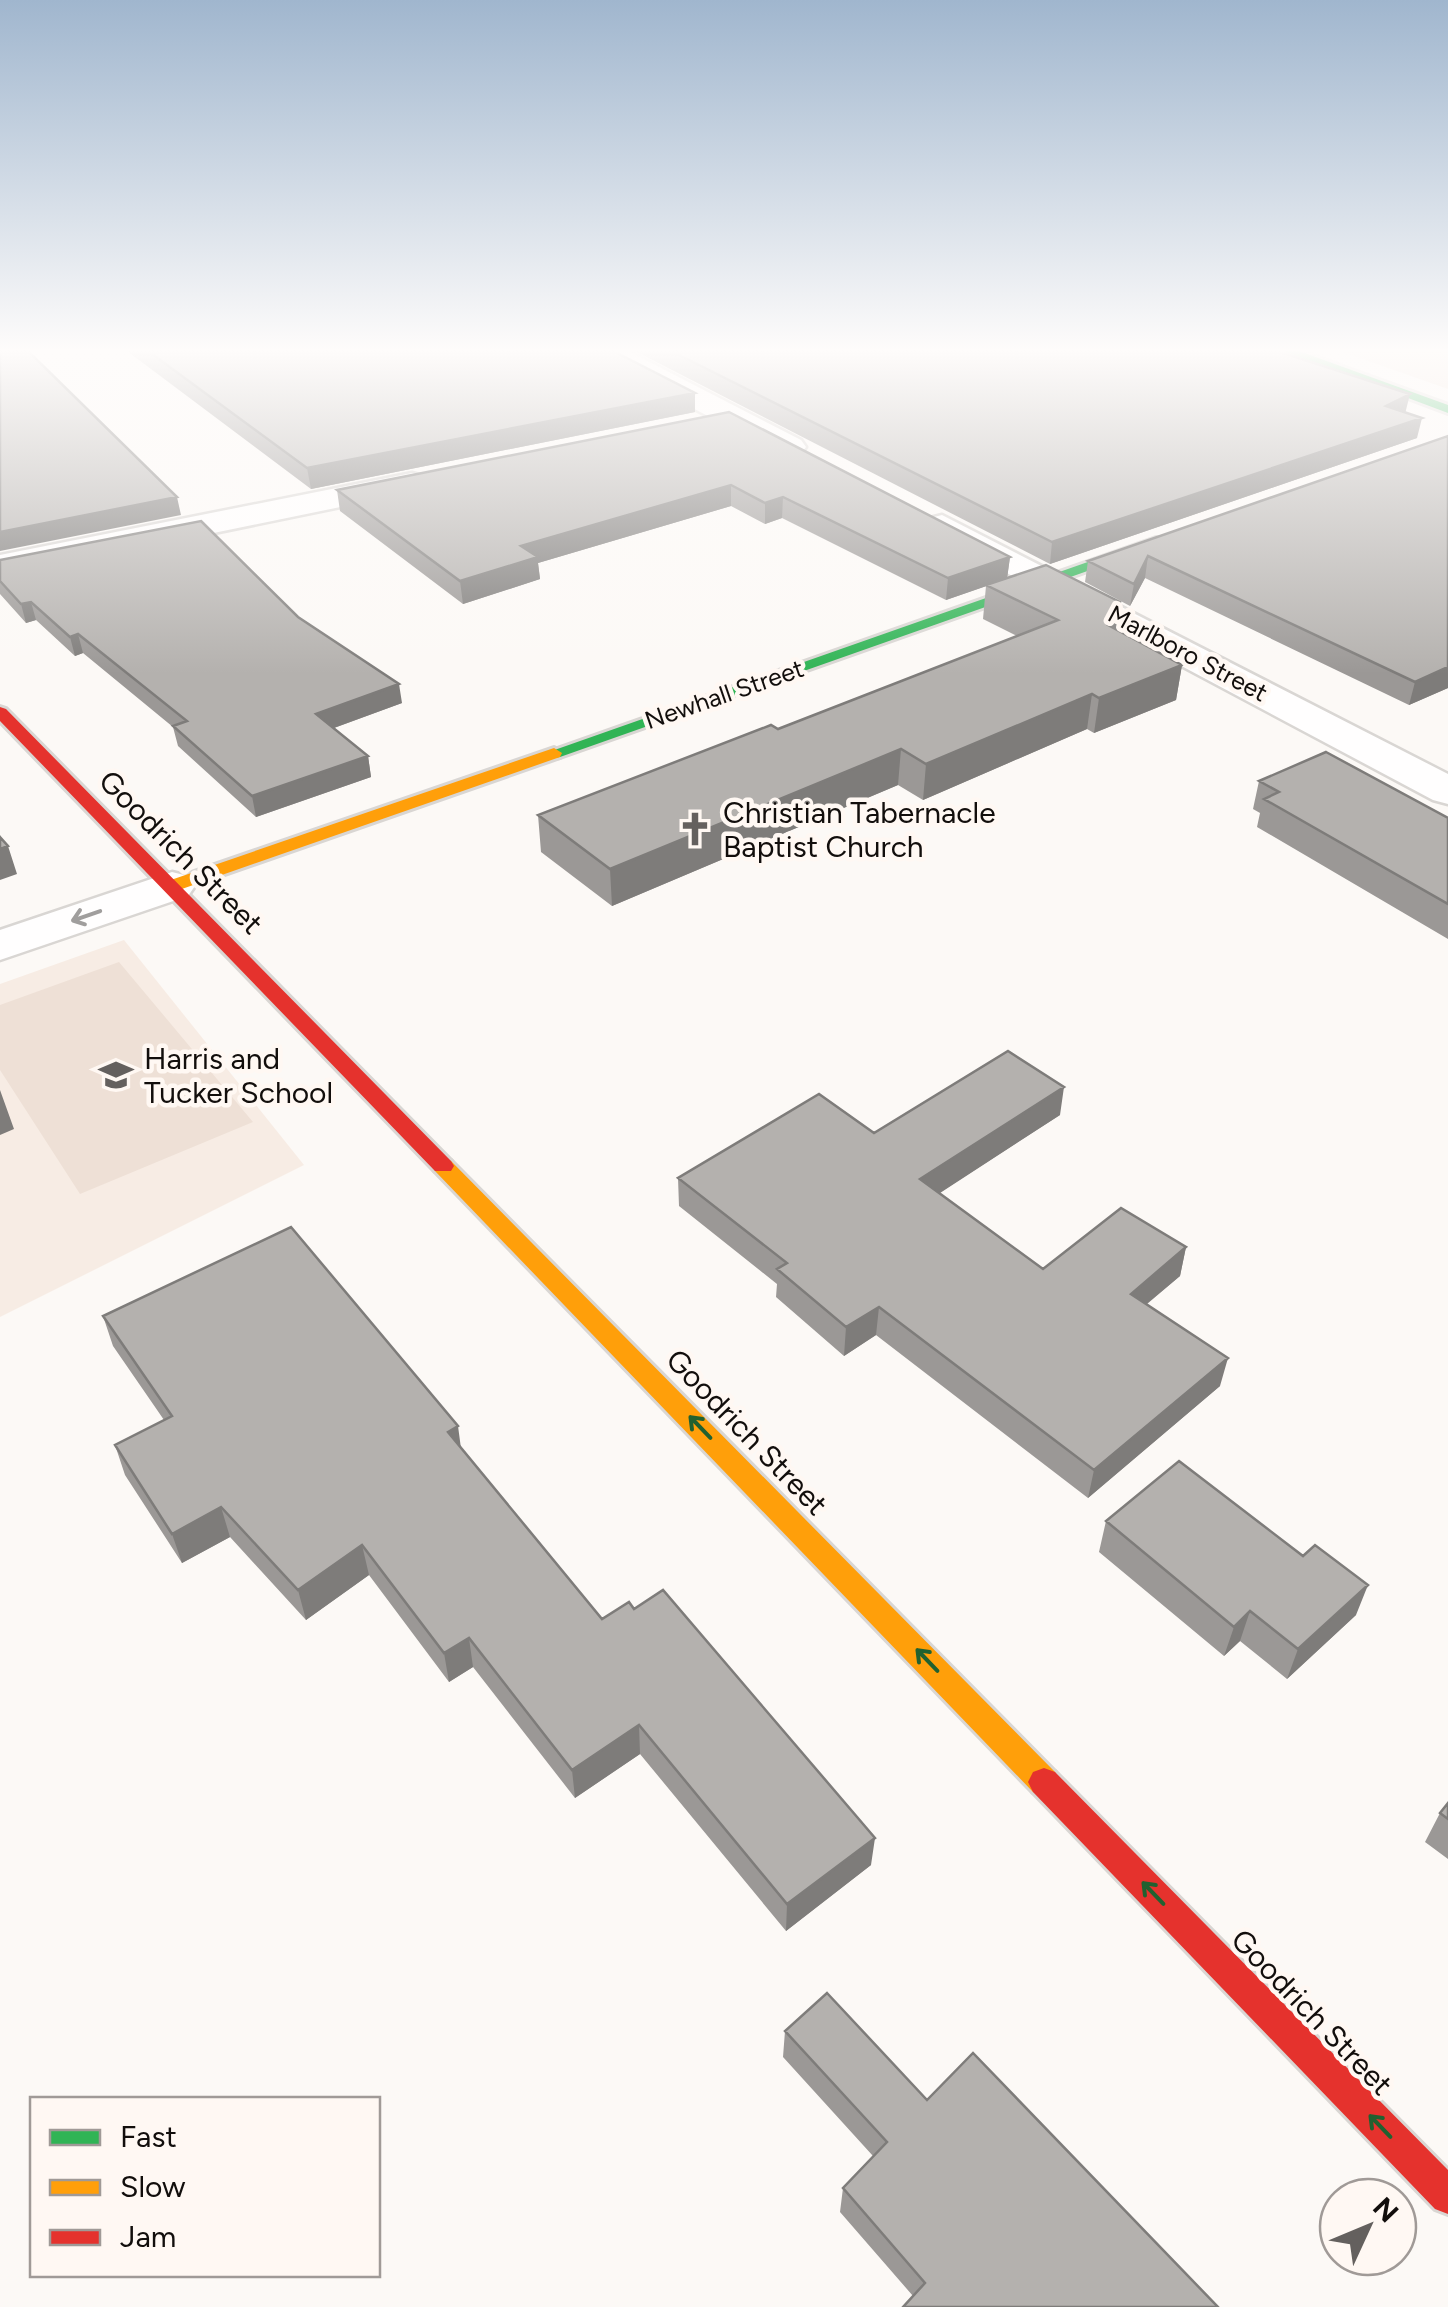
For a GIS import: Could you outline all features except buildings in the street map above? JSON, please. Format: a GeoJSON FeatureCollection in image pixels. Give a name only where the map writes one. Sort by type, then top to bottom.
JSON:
{"type":"FeatureCollection","features":[{"type":"Feature","properties":{"kind":"main road","name":"Newhall Street"},"geometry":{"type":"LineString","coordinates":[[172,886],[1177,535]]}},
{"type":"Feature","properties":{"kind":"main road","name":"Goodrich Street"},"geometry":{"type":"LineString","coordinates":[[0,712],[1448,2196]]}},
{"type":"Feature","properties":{"kind":"street"},"geometry":{"type":"LineString","coordinates":[[812,459],[820,463]]}},
{"type":"Feature","properties":{"kind":"street"},"geometry":{"type":"LineString","coordinates":[[0,566],[435,478]]}},
{"type":"Feature","properties":{"kind":"street","name":"Marlboro Street"},"geometry":{"type":"LineString","coordinates":[[908,508],[1448,791]]}},
{"type":"Feature","properties":{"kind":"street","name":"Newhall Street"},"geometry":{"type":"LineString","coordinates":[[0,946],[172,886]]}},
{"type":"Feature","properties":{"kind":"shaded area","name":"Harris and Tucker School"},"geometry":{"type":"Polygon","coordinates":[[[124,940],[304,1165],[0,1317],[0,984],[124,940]]]}},
{"type":"Feature","properties":{"kind":"shaded area"},"geometry":{"type":"Polygon","coordinates":[[[119,962],[253,1122],[80,1194],[0,1070],[0,1005],[119,962]]]}},
{"type":"Feature","properties":{"kind":"traffic: fast"},"geometry":{"type":"LineString","coordinates":[[554,753],[1156,542]]}},
{"type":"Feature","properties":{"kind":"traffic: slow"},"geometry":{"type":"LineString","coordinates":[[172,886],[554,753]]}},
{"type":"Feature","properties":{"kind":"traffic: slow"},"geometry":{"type":"LineString","coordinates":[[443,1166],[1044,1782]]}},
{"type":"Feature","properties":{"kind":"traffic: jam"},"geometry":{"type":"LineString","coordinates":[[0,712],[443,1166]]}},
{"type":"Feature","properties":{"kind":"traffic: jam"},"geometry":{"type":"LineString","coordinates":[[1044,1782],[1448,2196]]}},
{"type":"Feature","properties":{"kind":"place","name":"Christian Tabernacle Baptist Church"},"geometry":{"type":"Point","coordinates":[695,829]}},
{"type":"Feature","properties":{"kind":"place","name":"Harris and Tucker School"},"geometry":{"type":"Point","coordinates":[116,1075]}}]}
